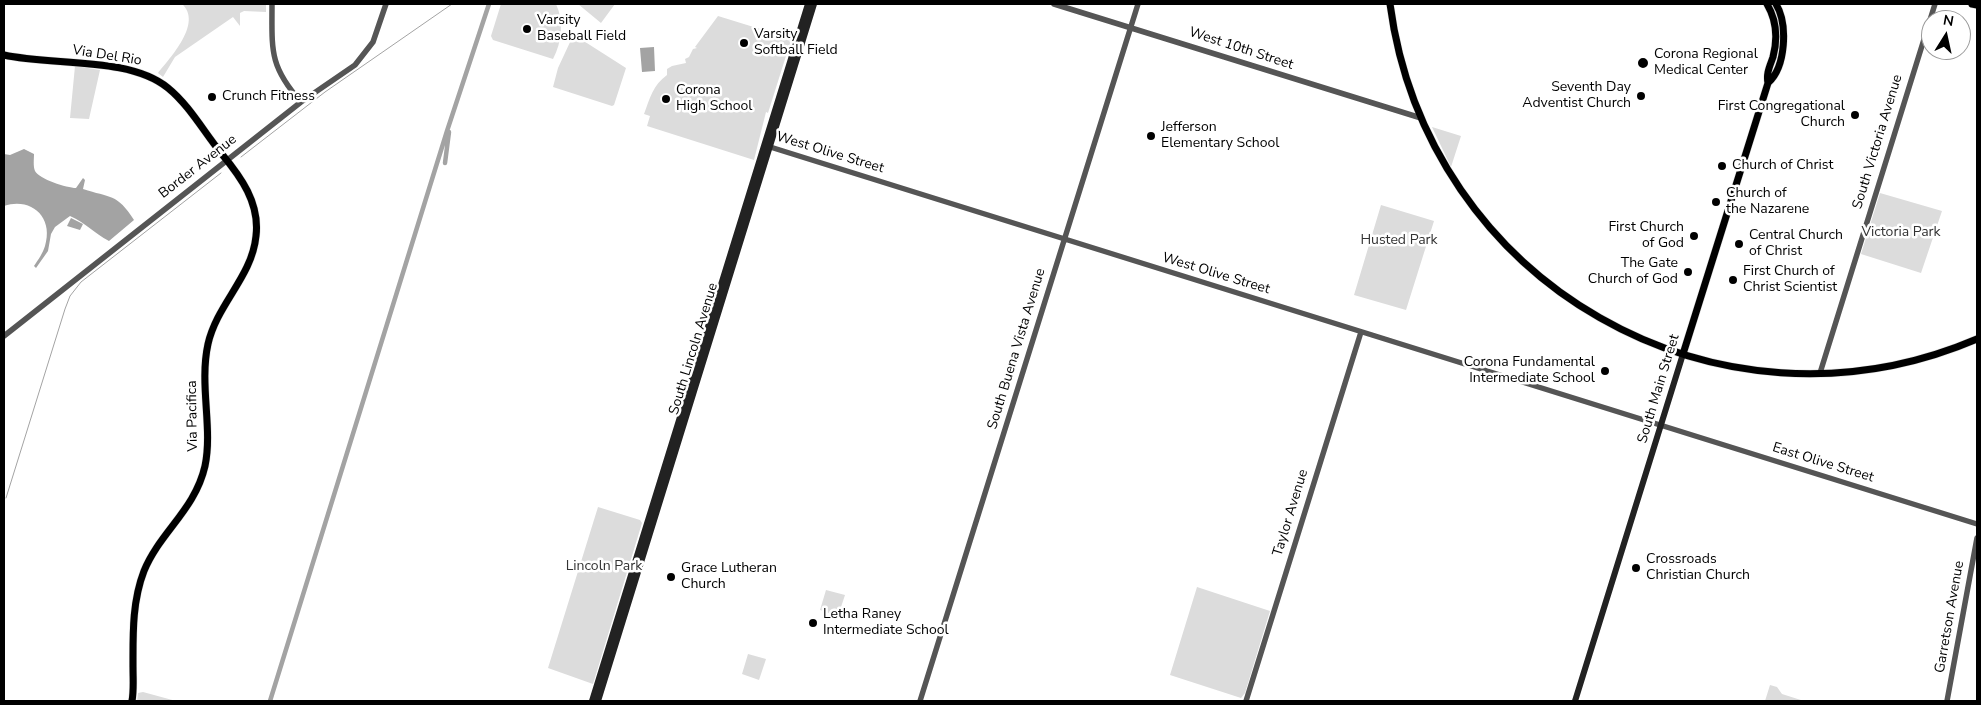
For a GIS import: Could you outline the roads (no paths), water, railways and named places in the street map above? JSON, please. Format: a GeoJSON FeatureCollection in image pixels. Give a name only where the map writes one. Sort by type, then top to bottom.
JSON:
{"type":"FeatureCollection","features":[{"type":"Feature","properties":{"kind":"main road","name":"South Lincoln Avenue"},"geometry":{"type":"LineString","coordinates":[[598,701],[808,4]]}},
{"type":"Feature","properties":{"kind":"main road","name":"South Lincoln Avenue"},"geometry":{"type":"LineString","coordinates":[[592,701],[766,146],[814,4]]}},
{"type":"Feature","properties":{"kind":"main road"},"geometry":{"type":"LineString","coordinates":[[1390,4],[1402,66],[1420,118],[1448,171],[1492,231],[1522,262],[1556,290],[1598,317],[1640,338],[1683,354],[1709,362],[1754,370],[1820,373],[1858,370],[1896,364],[1948,351],[1977,339]]}},
{"type":"Feature","properties":{"kind":"main road","name":"South Main Street"},"geometry":{"type":"LineString","coordinates":[[1767,4],[1774,15],[1777,40],[1766,76],[1768,83]]}},
{"type":"Feature","properties":{"kind":"main road","name":"South Main Street"},"geometry":{"type":"LineString","coordinates":[[1575,701],[1768,83],[1773,78],[1785,41],[1782,18],[1776,4]]}},
{"type":"Feature","properties":{"kind":"main road"},"geometry":{"type":"LineString","coordinates":[[1972,4],[1977,5]]}},
{"type":"Feature","properties":{"kind":"main road","name":"Via Del Rio"},"geometry":{"type":"LineString","coordinates":[[4,55],[125,68],[146,74],[162,83],[176,95],[228,161]]}},
{"type":"Feature","properties":{"kind":"main road","name":"Via Pacifica"},"geometry":{"type":"LineString","coordinates":[[132,701],[134,608],[139,586],[153,552],[190,504],[202,478],[207,454],[205,377],[209,341],[220,313],[247,268],[254,249],[256,224],[251,198],[228,161]]}},
{"type":"Feature","properties":{"kind":"street"},"geometry":{"type":"LineString","coordinates":[[272,4],[273,57],[284,81],[301,102]]}},
{"type":"Feature","properties":{"kind":"street","name":"Border Avenue"},"geometry":{"type":"LineString","coordinates":[[4,336],[301,102],[355,65],[373,42],[386,4]]}},
{"type":"Feature","properties":{"kind":"street","name":"West 10th Street"},"geometry":{"type":"LineString","coordinates":[[1054,4],[1420,118]]}},
{"type":"Feature","properties":{"kind":"street","name":"South Buena Vista Avenue"},"geometry":{"type":"LineString","coordinates":[[920,701],[1138,4]]}},
{"type":"Feature","properties":{"kind":"street","name":"South Victoria Avenue"},"geometry":{"type":"LineString","coordinates":[[1820,373],[1935,4]]}},
{"type":"Feature","properties":{"kind":"street","name":"West Olive Street"},"geometry":{"type":"LineString","coordinates":[[766,146],[1661,426]]}},
{"type":"Feature","properties":{"kind":"street","name":"Taylor Avenue"},"geometry":{"type":"LineString","coordinates":[[1246,701],[1361,332]]}},
{"type":"Feature","properties":{"kind":"street","name":"East Olive Street"},"geometry":{"type":"LineString","coordinates":[[1661,426],[1977,524]]}},
{"type":"Feature","properties":{"kind":"street","name":"Garretson Avenue"},"geometry":{"type":"LineString","coordinates":[[1947,701],[1975,564],[1977,538]]}},
{"type":"Feature","properties":{"kind":"waterway"},"geometry":{"type":"LineString","coordinates":[[241,157],[325,92],[452,4]]}},
{"type":"Feature","properties":{"kind":"waterway"},"geometry":{"type":"LineString","coordinates":[[270,701],[447,131],[489,4]]}},
{"type":"Feature","properties":{"kind":"waterway"},"geometry":{"type":"LineString","coordinates":[[445,163],[449,132]]}},
{"type":"Feature","properties":{"kind":"waterway"},"geometry":{"type":"LineString","coordinates":[[6,498],[70,296],[81,282],[221,173]]}},
{"type":"Feature","properties":{"kind":"place","name":"Varsity Baseball Field"},"geometry":{"type":"Point","coordinates":[527,29]}},
{"type":"Feature","properties":{"kind":"place","name":"Varsity Softball Field"},"geometry":{"type":"Point","coordinates":[744,43]}},
{"type":"Feature","properties":{"kind":"place","name":"Corona Regional Medical Center"},"geometry":{"type":"Point","coordinates":[1643,63]}},
{"type":"Feature","properties":{"kind":"place","name":"Seventh Day Adventist Church"},"geometry":{"type":"Point","coordinates":[1641,96]}},
{"type":"Feature","properties":{"kind":"place","name":"Crunch Fitness"},"geometry":{"type":"Point","coordinates":[212,97]}},
{"type":"Feature","properties":{"kind":"place","name":"Corona High School"},"geometry":{"type":"Point","coordinates":[666,99]}},
{"type":"Feature","properties":{"kind":"place","name":"First Congregational Church"},"geometry":{"type":"Point","coordinates":[1855,115]}},
{"type":"Feature","properties":{"kind":"place","name":"Jefferson Elementary School"},"geometry":{"type":"Point","coordinates":[1151,136]}},
{"type":"Feature","properties":{"kind":"place","name":"Church of Christ"},"geometry":{"type":"Point","coordinates":[1722,166]}},
{"type":"Feature","properties":{"kind":"place","name":"Church of the Nazarene"},"geometry":{"type":"Point","coordinates":[1716,202]}},
{"type":"Feature","properties":{"kind":"place","name":"First Church of God"},"geometry":{"type":"Point","coordinates":[1694,236]}},
{"type":"Feature","properties":{"kind":"place","name":"Central Church of Christ"},"geometry":{"type":"Point","coordinates":[1739,244]}},
{"type":"Feature","properties":{"kind":"place","name":"The Gate Church of God"},"geometry":{"type":"Point","coordinates":[1688,272]}},
{"type":"Feature","properties":{"kind":"place","name":"First Church of Christ Scientist"},"geometry":{"type":"Point","coordinates":[1733,280]}},
{"type":"Feature","properties":{"kind":"place","name":"Corona Fundamental Intermediate School"},"geometry":{"type":"Point","coordinates":[1605,371]}},
{"type":"Feature","properties":{"kind":"place","name":"Crossroads Christian Church"},"geometry":{"type":"Point","coordinates":[1636,568]}},
{"type":"Feature","properties":{"kind":"place","name":"Grace Lutheran Church"},"geometry":{"type":"Point","coordinates":[671,577]}},
{"type":"Feature","properties":{"kind":"place","name":"Letha Raney Intermediate School"},"geometry":{"type":"Point","coordinates":[813,623]}},
{"type":"Feature","properties":{"kind":"park label","name":"Victoria Park"},"geometry":{"type":"Point","coordinates":[1901,233]}},
{"type":"Feature","properties":{"kind":"park label","name":"Husted Park"},"geometry":{"type":"Point","coordinates":[1399,241]}},
{"type":"Feature","properties":{"kind":"park label","name":"Lincoln Park"},"geometry":{"type":"Point","coordinates":[604,567]}}]}
